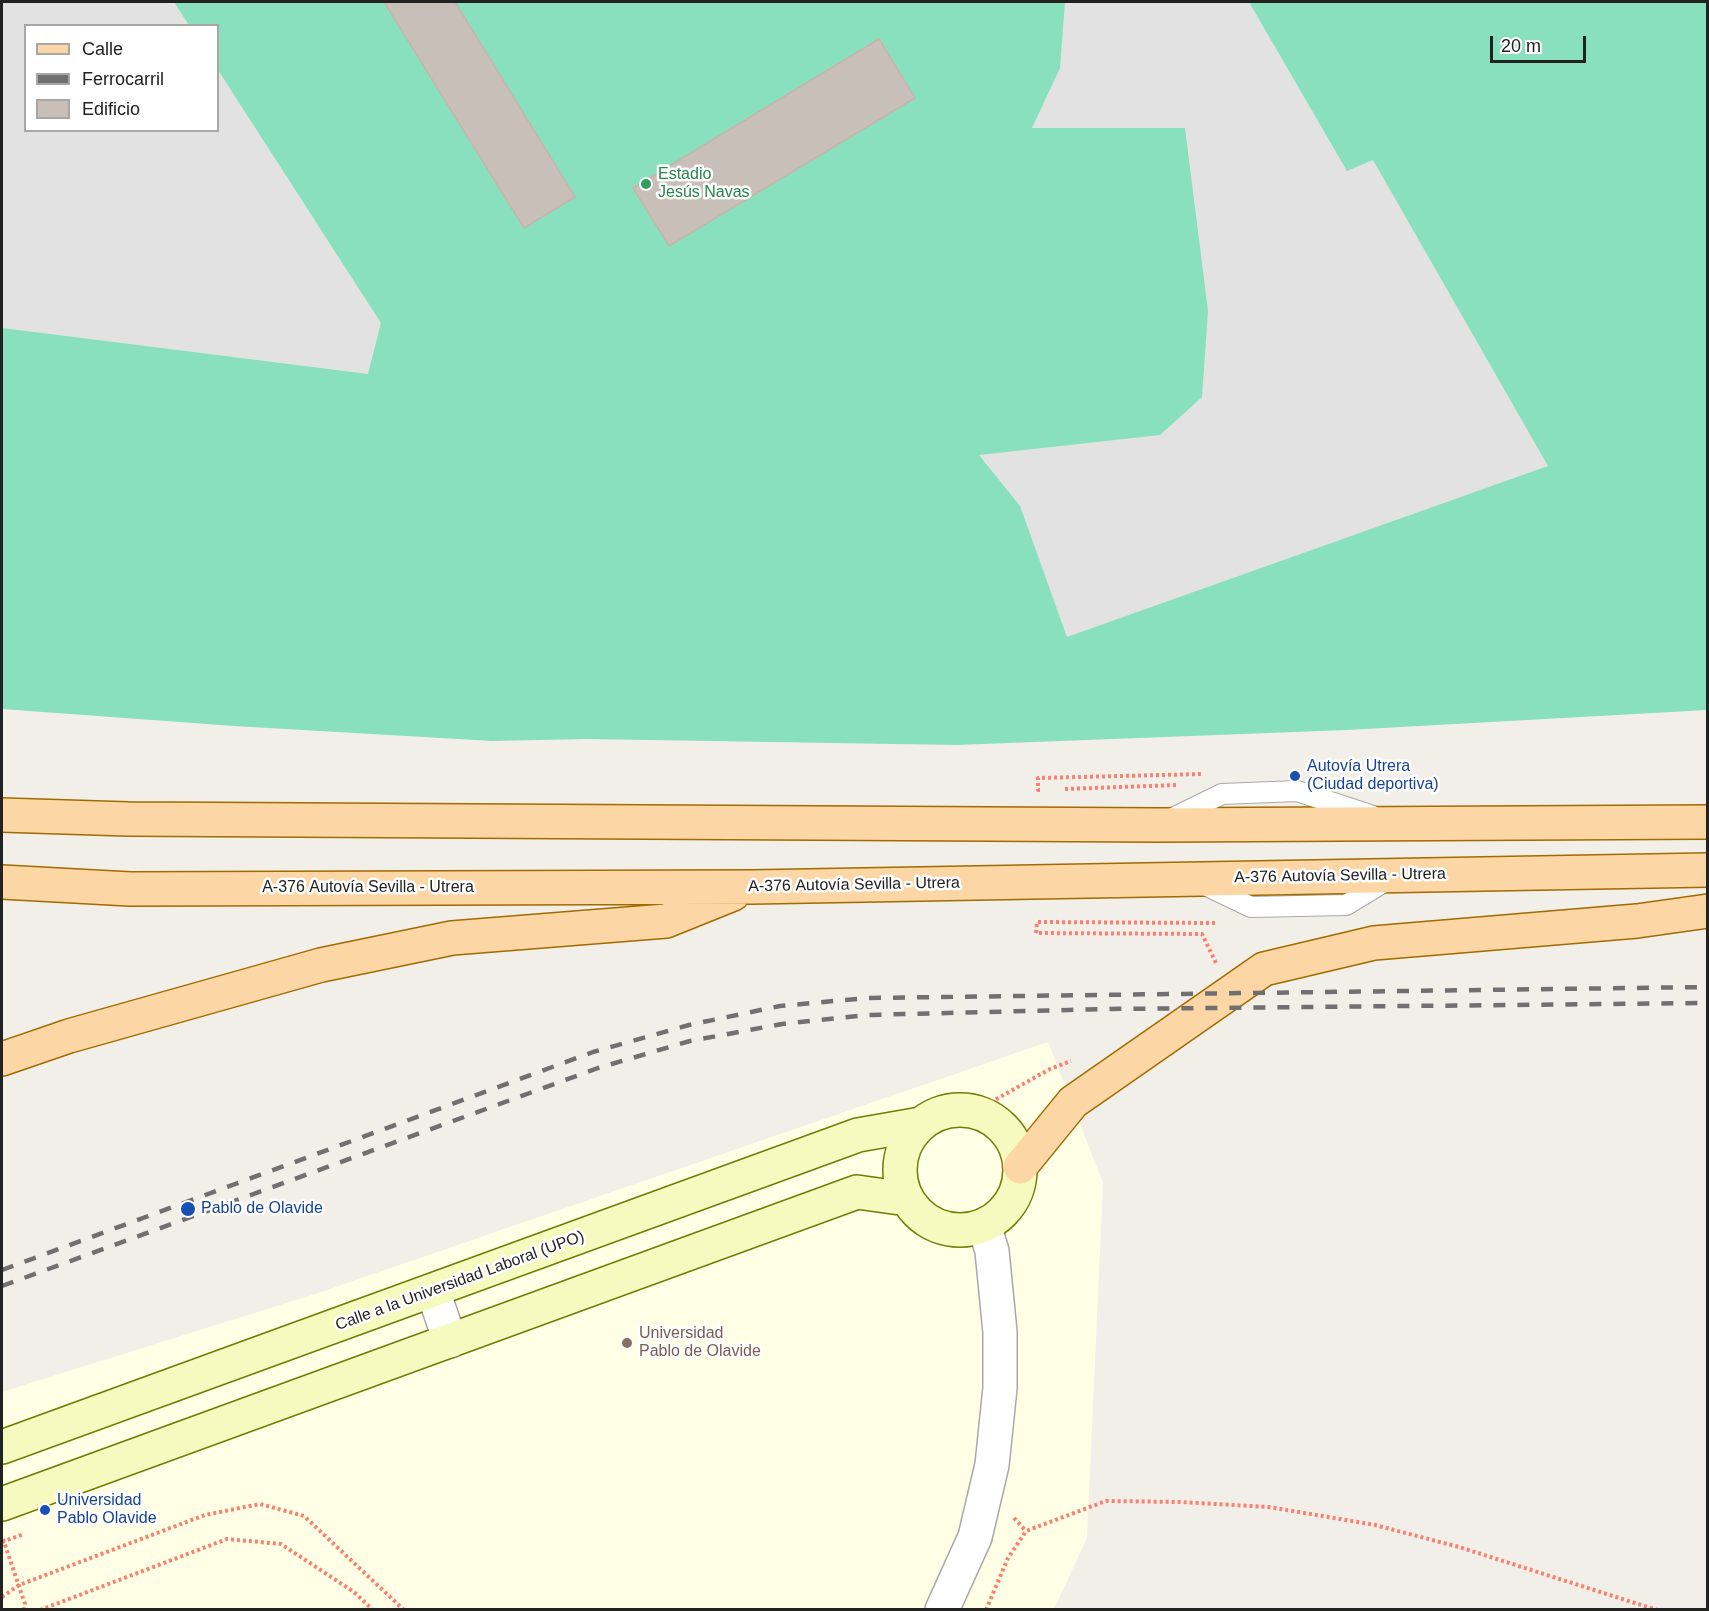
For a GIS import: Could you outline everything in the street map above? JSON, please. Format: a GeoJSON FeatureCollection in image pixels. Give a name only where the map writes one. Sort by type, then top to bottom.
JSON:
{"type":"FeatureCollection","features":[{"type":"Feature","properties":{"kind":"main road"},"geometry":{"type":"LineString","coordinates":[[2,815],[128,819],[1159,825],[1707,822]]}},
{"type":"Feature","properties":{"kind":"main road","name":"A-376 Autovía Sevilla - Utrera"},"geometry":{"type":"LineString","coordinates":[[2,882],[129,889],[752,887],[1707,870]]}},
{"type":"Feature","properties":{"kind":"main road"},"geometry":{"type":"LineString","coordinates":[[2,1059],[69,1036],[321,965],[452,938],[666,921],[752,887]]}},
{"type":"Feature","properties":{"kind":"main road"},"geometry":{"type":"LineString","coordinates":[[1020,1167],[1073,1102],[1264,969],[1374,943],[1637,921],[1707,911]]}},
{"type":"Feature","properties":{"kind":"street"},"geometry":{"type":"LineString","coordinates":[[948,1111],[975,1112],[991,1118],[1004,1129],[1015,1145],[1020,1167],[1019,1182],[1014,1196],[1001,1212],[984,1225],[967,1229],[949,1229],[936,1225],[920,1214],[907,1199],[901,1182],[900,1164],[906,1142],[921,1124],[933,1116],[948,1111]]}},
{"type":"Feature","properties":{"kind":"street","name":"Calle a la Universidad Laboral (UPO)"},"geometry":{"type":"LineString","coordinates":[[2,1447],[858,1135],[921,1124]]}},
{"type":"Feature","properties":{"kind":"street"},"geometry":{"type":"LineString","coordinates":[[2,1504],[857,1192],[907,1199]]}},
{"type":"Feature","properties":{"kind":"street"},"geometry":{"type":"LineString","coordinates":[[942,1610],[975,1538],[992,1465],[1000,1388],[1000,1332],[992,1251],[984,1225]]}},
{"type":"Feature","properties":{"kind":"street"},"geometry":{"type":"LineString","coordinates":[[432,1291],[450,1341]]}},
{"type":"Feature","properties":{"kind":"path"},"geometry":{"type":"LineString","coordinates":[[1049,789],[1038,790],[1038,778],[1209,774]]}},
{"type":"Feature","properties":{"kind":"path"},"geometry":{"type":"LineString","coordinates":[[1060,789],[1184,785]]}},
{"type":"Feature","properties":{"kind":"path"},"geometry":{"type":"LineString","coordinates":[[1215,923],[1036,922],[1036,933],[1202,934],[1217,965]]}},
{"type":"Feature","properties":{"kind":"path"},"geometry":{"type":"LineString","coordinates":[[986,1610],[1008,1558],[1026,1531],[1106,1501],[1269,1507],[1375,1525],[1459,1547],[1657,1610]]}},
{"type":"Feature","properties":{"kind":"path"},"geometry":{"type":"LineString","coordinates":[[2,1598],[19,1585],[205,1515],[260,1504],[303,1516],[404,1610]]}},
{"type":"Feature","properties":{"kind":"path"},"geometry":{"type":"LineString","coordinates":[[2,1535],[25,1604],[24,1610]]}},
{"type":"Feature","properties":{"kind":"path"},"geometry":{"type":"LineString","coordinates":[[40,1610],[227,1539],[281,1544],[354,1592],[373,1610]]}},
{"type":"Feature","properties":{"kind":"shaded area"},"geometry":{"type":"Polygon","coordinates":[[[2,2],[174,2],[188,24],[24,24],[24,132],[219,132],[219,72],[381,323],[368,374],[2,328],[2,2]]]}},
{"type":"Feature","properties":{"kind":"shaded area"},"geometry":{"type":"Polygon","coordinates":[[[1065,2],[1249,2],[1347,171],[1373,160],[1548,466],[1067,637],[1020,506],[979,455],[1160,435],[1202,397],[1208,311],[1185,128],[1032,128],[1060,68],[1065,2]]]}},
{"type":"Feature","properties":{"kind":"shaded area","name":"Universidad Pablo de Olavide"},"geometry":{"type":"Polygon","coordinates":[[[1048,1042],[1103,1183],[1087,1538],[1054,1609],[2,1609],[2,1392],[315,1294],[1048,1042]]]}},
{"type":"Feature","properties":{"kind":"green space"},"geometry":{"type":"Polygon","coordinates":[[[2,2],[1707,2],[1707,710],[1347,730],[956,745],[587,739],[492,741],[234,726],[2,709],[2,2]]]}},
{"type":"Feature","properties":{"kind":"building"},"geometry":{"type":"Polygon","coordinates":[[[384,2],[455,2],[575,197],[524,228],[384,2]]]}},
{"type":"Feature","properties":{"kind":"building"},"geometry":{"type":"Polygon","coordinates":[[[879,39],[915,98],[669,246],[633,188],[879,39]]]}},
{"type":"Feature","properties":{"kind":"railway"},"geometry":{"type":"LineString","coordinates":[[2,1270],[593,1052],[689,1025],[780,1006],[867,998],[1708,987]]}},
{"type":"Feature","properties":{"kind":"railway"},"geometry":{"type":"LineString","coordinates":[[2,1286],[598,1068],[690,1041],[782,1024],[868,1015],[1108,1009],[1708,1003]]}},
{"type":"Feature","properties":{"kind":"place","name":"Estadio Jesús Navas"},"geometry":{"type":"Point","coordinates":[646,184]}},
{"type":"Feature","properties":{"kind":"place","name":"Autovía Utrera (Ciudad deportiva)"},"geometry":{"type":"Point","coordinates":[1295,776]}},
{"type":"Feature","properties":{"kind":"place","name":"Pablo de Olavide"},"geometry":{"type":"Point","coordinates":[188,1209]}},
{"type":"Feature","properties":{"kind":"place","name":"Universidad Pablo de Olavide"},"geometry":{"type":"Point","coordinates":[627,1343]}},
{"type":"Feature","properties":{"kind":"place","name":"Universidad Pablo Olavide"},"geometry":{"type":"Point","coordinates":[45,1510]}}]}
